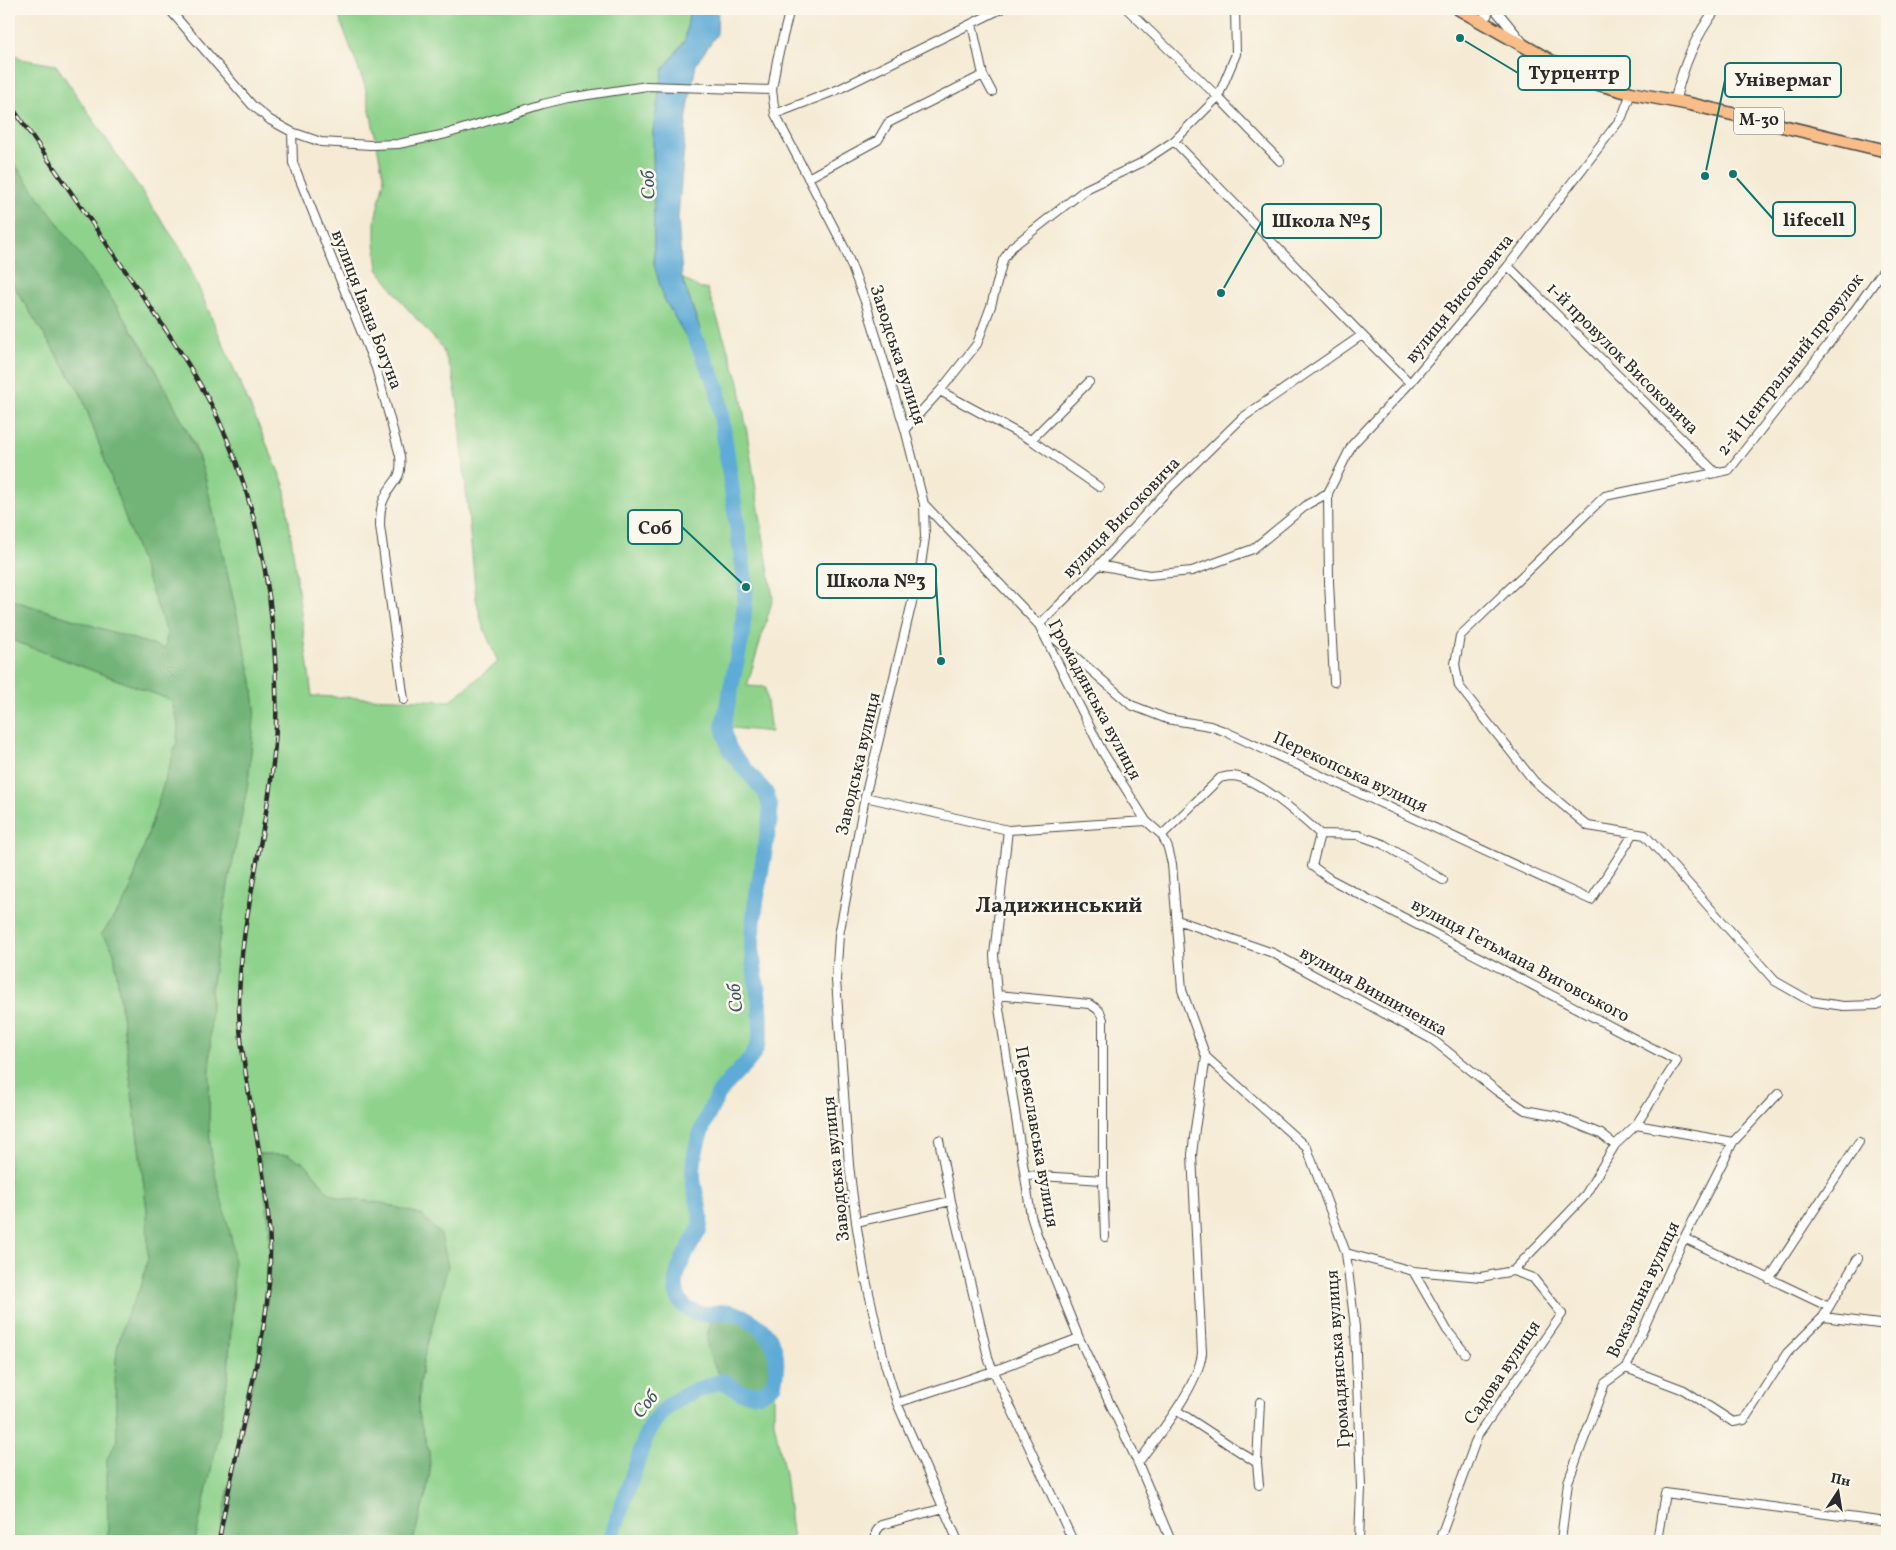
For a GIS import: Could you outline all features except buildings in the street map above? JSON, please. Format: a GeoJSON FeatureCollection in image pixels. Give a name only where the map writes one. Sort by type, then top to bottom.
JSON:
{"type":"FeatureCollection","features":[{"type":"Feature","properties":{"kind":"highway","name":"М-30"},"geometry":{"type":"LineString","coordinates":[[1459,9],[1527,48],[1595,83],[1631,93],[1675,101],[1887,151]]}},
{"type":"Feature","properties":{"kind":"street"},"geometry":{"type":"LineString","coordinates":[[169,9],[252,105],[270,120],[292,132],[321,142],[398,144],[446,134],[568,98],[647,86],[772,90]]}},
{"type":"Feature","properties":{"kind":"street","name":"Заводська вулиця"},"geometry":{"type":"LineString","coordinates":[[790,9],[777,60],[772,90],[775,114],[834,226],[857,278],[905,429],[924,504],[925,537],[921,565],[865,797],[839,935],[836,964],[849,1165],[864,1271],[885,1364],[898,1403],[958,1541]]}},
{"type":"Feature","properties":{"kind":"street"},"geometry":{"type":"LineString","coordinates":[[1127,9],[1280,160]]}},
{"type":"Feature","properties":{"kind":"street"},"geometry":{"type":"LineString","coordinates":[[905,429],[940,391],[977,344],[991,306],[1003,260],[1012,247],[1086,189],[1141,163],[1174,141],[1218,97],[1236,54],[1235,9]]}},
{"type":"Feature","properties":{"kind":"street"},"geometry":{"type":"LineString","coordinates":[[1481,20],[1487,15],[1489,9]]}},
{"type":"Feature","properties":{"kind":"street"},"geometry":{"type":"LineString","coordinates":[[1495,9],[1527,48]]}},
{"type":"Feature","properties":{"kind":"street"},"geometry":{"type":"LineString","coordinates":[[1675,101],[1680,75],[1708,19],[1716,9]]}},
{"type":"Feature","properties":{"kind":"street"},"geometry":{"type":"LineString","coordinates":[[775,114],[837,90],[998,10]]}},
{"type":"Feature","properties":{"kind":"street"},"geometry":{"type":"LineString","coordinates":[[972,24],[984,75],[992,92]]}},
{"type":"Feature","properties":{"kind":"street"},"geometry":{"type":"LineString","coordinates":[[808,178],[878,140],[888,122],[984,75]]}},
{"type":"Feature","properties":{"kind":"street","name":"вулиця Високовича"},"geometry":{"type":"LineString","coordinates":[[1039,625],[1099,565],[1166,492],[1242,418],[1362,335],[1410,383],[1508,266],[1622,117],[1631,93]]}},
{"type":"Feature","properties":{"kind":"street","name":"вулиця Івана Богуна"},"geometry":{"type":"LineString","coordinates":[[292,132],[293,163],[376,368],[402,466],[397,482],[384,496],[381,506],[380,526],[404,700]]}},
{"type":"Feature","properties":{"kind":"street"},"geometry":{"type":"LineString","coordinates":[[1174,141],[1362,335]]}},
{"type":"Feature","properties":{"kind":"street","name":"2-й Центральний провулок"},"geometry":{"type":"LineString","coordinates":[[1634,833],[1588,826],[1534,782],[1459,686],[1455,664],[1460,636],[1605,496],[1729,470],[1849,318],[1887,265]]}},
{"type":"Feature","properties":{"kind":"street","name":"1-й провулок Високовича"},"geometry":{"type":"LineString","coordinates":[[1508,266],[1716,473]]}},
{"type":"Feature","properties":{"kind":"street"},"geometry":{"type":"LineString","coordinates":[[1031,440],[1090,382]]}},
{"type":"Feature","properties":{"kind":"street"},"geometry":{"type":"LineString","coordinates":[[1334,682],[1329,582],[1328,493],[1352,445],[1410,383]]}},
{"type":"Feature","properties":{"kind":"street"},"geometry":{"type":"LineString","coordinates":[[940,391],[1031,440],[1099,487]]}},
{"type":"Feature","properties":{"kind":"street"},"geometry":{"type":"LineString","coordinates":[[1099,565],[1149,575],[1192,571],[1253,549],[1308,504],[1328,493]]}},
{"type":"Feature","properties":{"kind":"street","name":"Громадянська вулиця"},"geometry":{"type":"LineString","coordinates":[[924,504],[1039,625],[1102,751],[1146,821],[1162,835],[1172,864],[1182,990],[1206,1057],[1307,1148],[1346,1253],[1355,1327],[1361,1487],[1360,1541]]}},
{"type":"Feature","properties":{"kind":"street","name":"Перекопська вулиця"},"geometry":{"type":"LineString","coordinates":[[1039,625],[1131,705],[1167,719],[1210,726],[1224,731],[1591,900],[1634,833]]}},
{"type":"Feature","properties":{"kind":"street"},"geometry":{"type":"LineString","coordinates":[[1162,835],[1220,778],[1232,776],[1254,782],[1320,834],[1358,835],[1383,844],[1444,880]]}},
{"type":"Feature","properties":{"kind":"street"},"geometry":{"type":"LineString","coordinates":[[865,797],[1008,830],[1146,821]]}},
{"type":"Feature","properties":{"kind":"street","name":"Переяславська вулиця"},"geometry":{"type":"LineString","coordinates":[[1008,830],[994,956],[998,995],[1031,1216],[1079,1338],[1138,1463],[1168,1540]]}},
{"type":"Feature","properties":{"kind":"street"},"geometry":{"type":"LineString","coordinates":[[1634,833],[1645,835],[1775,981],[1810,1001],[1843,1006],[1877,1005],[1887,999]]}},
{"type":"Feature","properties":{"kind":"street","name":"вулиця Гетьмана Виговського"},"geometry":{"type":"LineString","coordinates":[[1320,834],[1312,866],[1330,879],[1677,1061],[1636,1125]]}},
{"type":"Feature","properties":{"kind":"street","name":"вулиця Винниченка"},"geometry":{"type":"LineString","coordinates":[[1177,920],[1273,953],[1433,1040],[1496,1091],[1525,1110],[1557,1116],[1601,1134],[1615,1145]]}},
{"type":"Feature","properties":{"kind":"street"},"geometry":{"type":"LineString","coordinates":[[998,995],[1088,1004],[1096,1007],[1102,1013],[1105,1237]]}},
{"type":"Feature","properties":{"kind":"street"},"geometry":{"type":"LineString","coordinates":[[1138,1463],[1176,1410],[1201,1364],[1192,1155],[1206,1057]]}},
{"type":"Feature","properties":{"kind":"street","name":"Вокзальна вулиця"},"geometry":{"type":"LineString","coordinates":[[1561,1541],[1568,1482],[1605,1383],[1626,1368],[1684,1238],[1733,1142],[1779,1093]]}},
{"type":"Feature","properties":{"kind":"street"},"geometry":{"type":"LineString","coordinates":[[1346,1253],[1413,1271],[1481,1277],[1513,1271],[1584,1197],[1615,1145],[1636,1125],[1733,1142]]}},
{"type":"Feature","properties":{"kind":"street"},"geometry":{"type":"LineString","coordinates":[[940,1140],[951,1202],[989,1361],[1073,1541]]}},
{"type":"Feature","properties":{"kind":"street"},"geometry":{"type":"LineString","coordinates":[[1769,1279],[1859,1142]]}},
{"type":"Feature","properties":{"kind":"street"},"geometry":{"type":"LineString","coordinates":[[1025,1174],[1103,1180]]}},
{"type":"Feature","properties":{"kind":"street"},"geometry":{"type":"LineString","coordinates":[[856,1222],[951,1202]]}},
{"type":"Feature","properties":{"kind":"street"},"geometry":{"type":"LineString","coordinates":[[1684,1238],[1829,1307]]}},
{"type":"Feature","properties":{"kind":"street"},"geometry":{"type":"LineString","coordinates":[[1626,1368],[1684,1390],[1733,1422],[1744,1420],[1787,1354],[1823,1316],[1858,1258]]}},
{"type":"Feature","properties":{"kind":"street"},"geometry":{"type":"LineString","coordinates":[[1413,1271],[1447,1330],[1465,1353]]}},
{"type":"Feature","properties":{"kind":"street","name":"Садова вулиця"},"geometry":{"type":"LineString","coordinates":[[1439,1541],[1478,1435],[1562,1314],[1533,1278],[1513,1271]]}},
{"type":"Feature","properties":{"kind":"street"},"geometry":{"type":"LineString","coordinates":[[1823,1316],[1887,1325]]}},
{"type":"Feature","properties":{"kind":"street"},"geometry":{"type":"LineString","coordinates":[[898,1403],[993,1371],[1079,1338]]}},
{"type":"Feature","properties":{"kind":"street"},"geometry":{"type":"LineString","coordinates":[[1259,1485],[1257,1463],[1260,1402]]}},
{"type":"Feature","properties":{"kind":"street"},"geometry":{"type":"LineString","coordinates":[[1176,1410],[1257,1463]]}},
{"type":"Feature","properties":{"kind":"street"},"geometry":{"type":"LineString","coordinates":[[1657,1541],[1665,1493],[1887,1522]]}},
{"type":"Feature","properties":{"kind":"street"},"geometry":{"type":"LineString","coordinates":[[876,1541],[876,1532],[881,1525],[944,1508]]}},
{"type":"Feature","properties":{"kind":"green space"},"geometry":{"type":"Polygon","coordinates":[[[336,9],[690,9],[685,40],[663,70],[653,131],[654,265],[698,343],[700,329],[682,278],[701,289],[707,288],[739,382],[773,598],[747,686],[765,687],[771,732],[723,727],[726,741],[733,756],[765,794],[770,816],[752,944],[761,1024],[760,1035],[753,1054],[721,1090],[699,1137],[694,1157],[693,1178],[700,1210],[699,1230],[679,1267],[675,1284],[676,1293],[684,1306],[699,1312],[718,1311],[713,1319],[768,1390],[774,1384],[774,1422],[785,1474],[793,1541],[413,1541],[427,1490],[430,1470],[429,1452],[418,1414],[419,1385],[424,1357],[422,1215],[382,1203],[340,1198],[328,1192],[306,1164],[288,1155],[260,1154],[270,1251],[267,1302],[262,1340],[228,1491],[219,1541],[195,1541],[219,1434],[228,1375],[234,1287],[210,1145],[211,989],[228,885],[248,783],[255,709],[252,681],[205,477],[195,446],[149,356],[118,308],[9,156],[9,49],[21,59],[56,65],[183,252],[284,484],[312,696],[450,701],[498,662],[482,624],[476,598],[458,404],[452,372],[441,346],[405,306],[378,269],[375,220],[384,180],[365,86],[336,9]]]}},
{"type":"Feature","properties":{"kind":"green space"},"geometry":{"type":"Polygon","coordinates":[[[9,156],[94,274],[134,334],[153,365],[189,436],[205,477],[252,681],[255,709],[248,783],[228,885],[211,989],[210,1145],[215,1174],[232,1241],[234,1263],[228,1375],[219,1434],[195,1541],[108,1541],[107,1459],[117,1440],[115,1374],[117,1349],[126,1317],[142,1284],[148,1257],[147,1210],[114,952],[101,935],[123,904],[131,888],[177,742],[178,723],[171,700],[9,639],[9,599],[165,649],[167,633],[81,394],[9,278],[9,156]]]}},
{"type":"Feature","properties":{"kind":"green space"},"geometry":{"type":"Polygon","coordinates":[[[9,278],[81,394],[167,633],[166,649],[9,599],[9,278]]]}},
{"type":"Feature","properties":{"kind":"green space"},"geometry":{"type":"Polygon","coordinates":[[[9,639],[171,700],[178,723],[177,742],[131,888],[123,904],[101,935],[114,952],[147,1210],[148,1257],[142,1284],[126,1317],[117,1349],[115,1374],[117,1440],[107,1459],[108,1541],[9,1541],[9,639]]]}},
{"type":"Feature","properties":{"kind":"green space"},"geometry":{"type":"Polygon","coordinates":[[[259,1154],[288,1155],[306,1164],[328,1192],[340,1198],[382,1203],[422,1215],[441,1235],[448,1266],[424,1357],[419,1385],[418,1414],[429,1452],[430,1470],[427,1490],[413,1541],[219,1541],[259,1353],[268,1292],[269,1230],[259,1154]]]}},
{"type":"Feature","properties":{"kind":"green space"},"geometry":{"type":"Polygon","coordinates":[[[718,1311],[735,1314],[752,1322],[767,1333],[772,1340],[776,1357],[774,1384],[760,1394],[743,1394],[734,1389],[722,1379],[710,1357],[707,1342],[709,1327],[718,1311]]]}},
{"type":"Feature","properties":{"kind":"water"},"geometry":{"type":"Polygon","coordinates":[[[690,9],[718,9],[717,34],[696,64],[687,114],[678,217],[682,278],[700,329],[698,344],[685,335],[664,299],[654,265],[653,131],[663,70],[685,40],[690,9]]]}},
{"type":"Feature","properties":{"kind":"waterway","name":"Соб"},"geometry":{"type":"LineString","coordinates":[[610,1541],[647,1433],[662,1412],[679,1398],[723,1381],[740,1392],[760,1394],[774,1384],[776,1365],[775,1350],[762,1329],[743,1316],[730,1312],[707,1314],[692,1311],[682,1303],[676,1290],[677,1275],[683,1258],[699,1230],[700,1210],[693,1178],[694,1157],[699,1137],[721,1090],[753,1054],[760,1035],[761,1024],[752,944],[770,816],[770,807],[766,793],[733,755],[728,746],[723,726],[742,635],[746,587],[717,387],[689,324]]}},
{"type":"Feature","properties":{"kind":"railway"},"geometry":{"type":"LineString","coordinates":[[9,103],[172,338],[216,414],[232,451],[256,527],[270,607],[274,647],[276,727],[269,797],[244,936],[239,1006],[243,1054],[267,1206],[270,1248],[269,1286],[261,1343],[219,1541]]}},
{"type":"Feature","properties":{"kind":"place","name":"Турцентр"},"geometry":{"type":"Point","coordinates":[1460,38]}},
{"type":"Feature","properties":{"kind":"place","name":"lifecell"},"geometry":{"type":"Point","coordinates":[1733,174]}},
{"type":"Feature","properties":{"kind":"place","name":"Універмаг"},"geometry":{"type":"Point","coordinates":[1705,176]}},
{"type":"Feature","properties":{"kind":"place","name":"Школа №5"},"geometry":{"type":"Point","coordinates":[1221,293]}},
{"type":"Feature","properties":{"kind":"place","name":"Соб"},"geometry":{"type":"Point","coordinates":[746,587]}},
{"type":"Feature","properties":{"kind":"place","name":"Школа №3"},"geometry":{"type":"Point","coordinates":[941,661]}},
{"type":"Feature","properties":{"kind":"district","name":"Ладижинський"},"geometry":{"type":"Point","coordinates":[1059,906]}}]}
